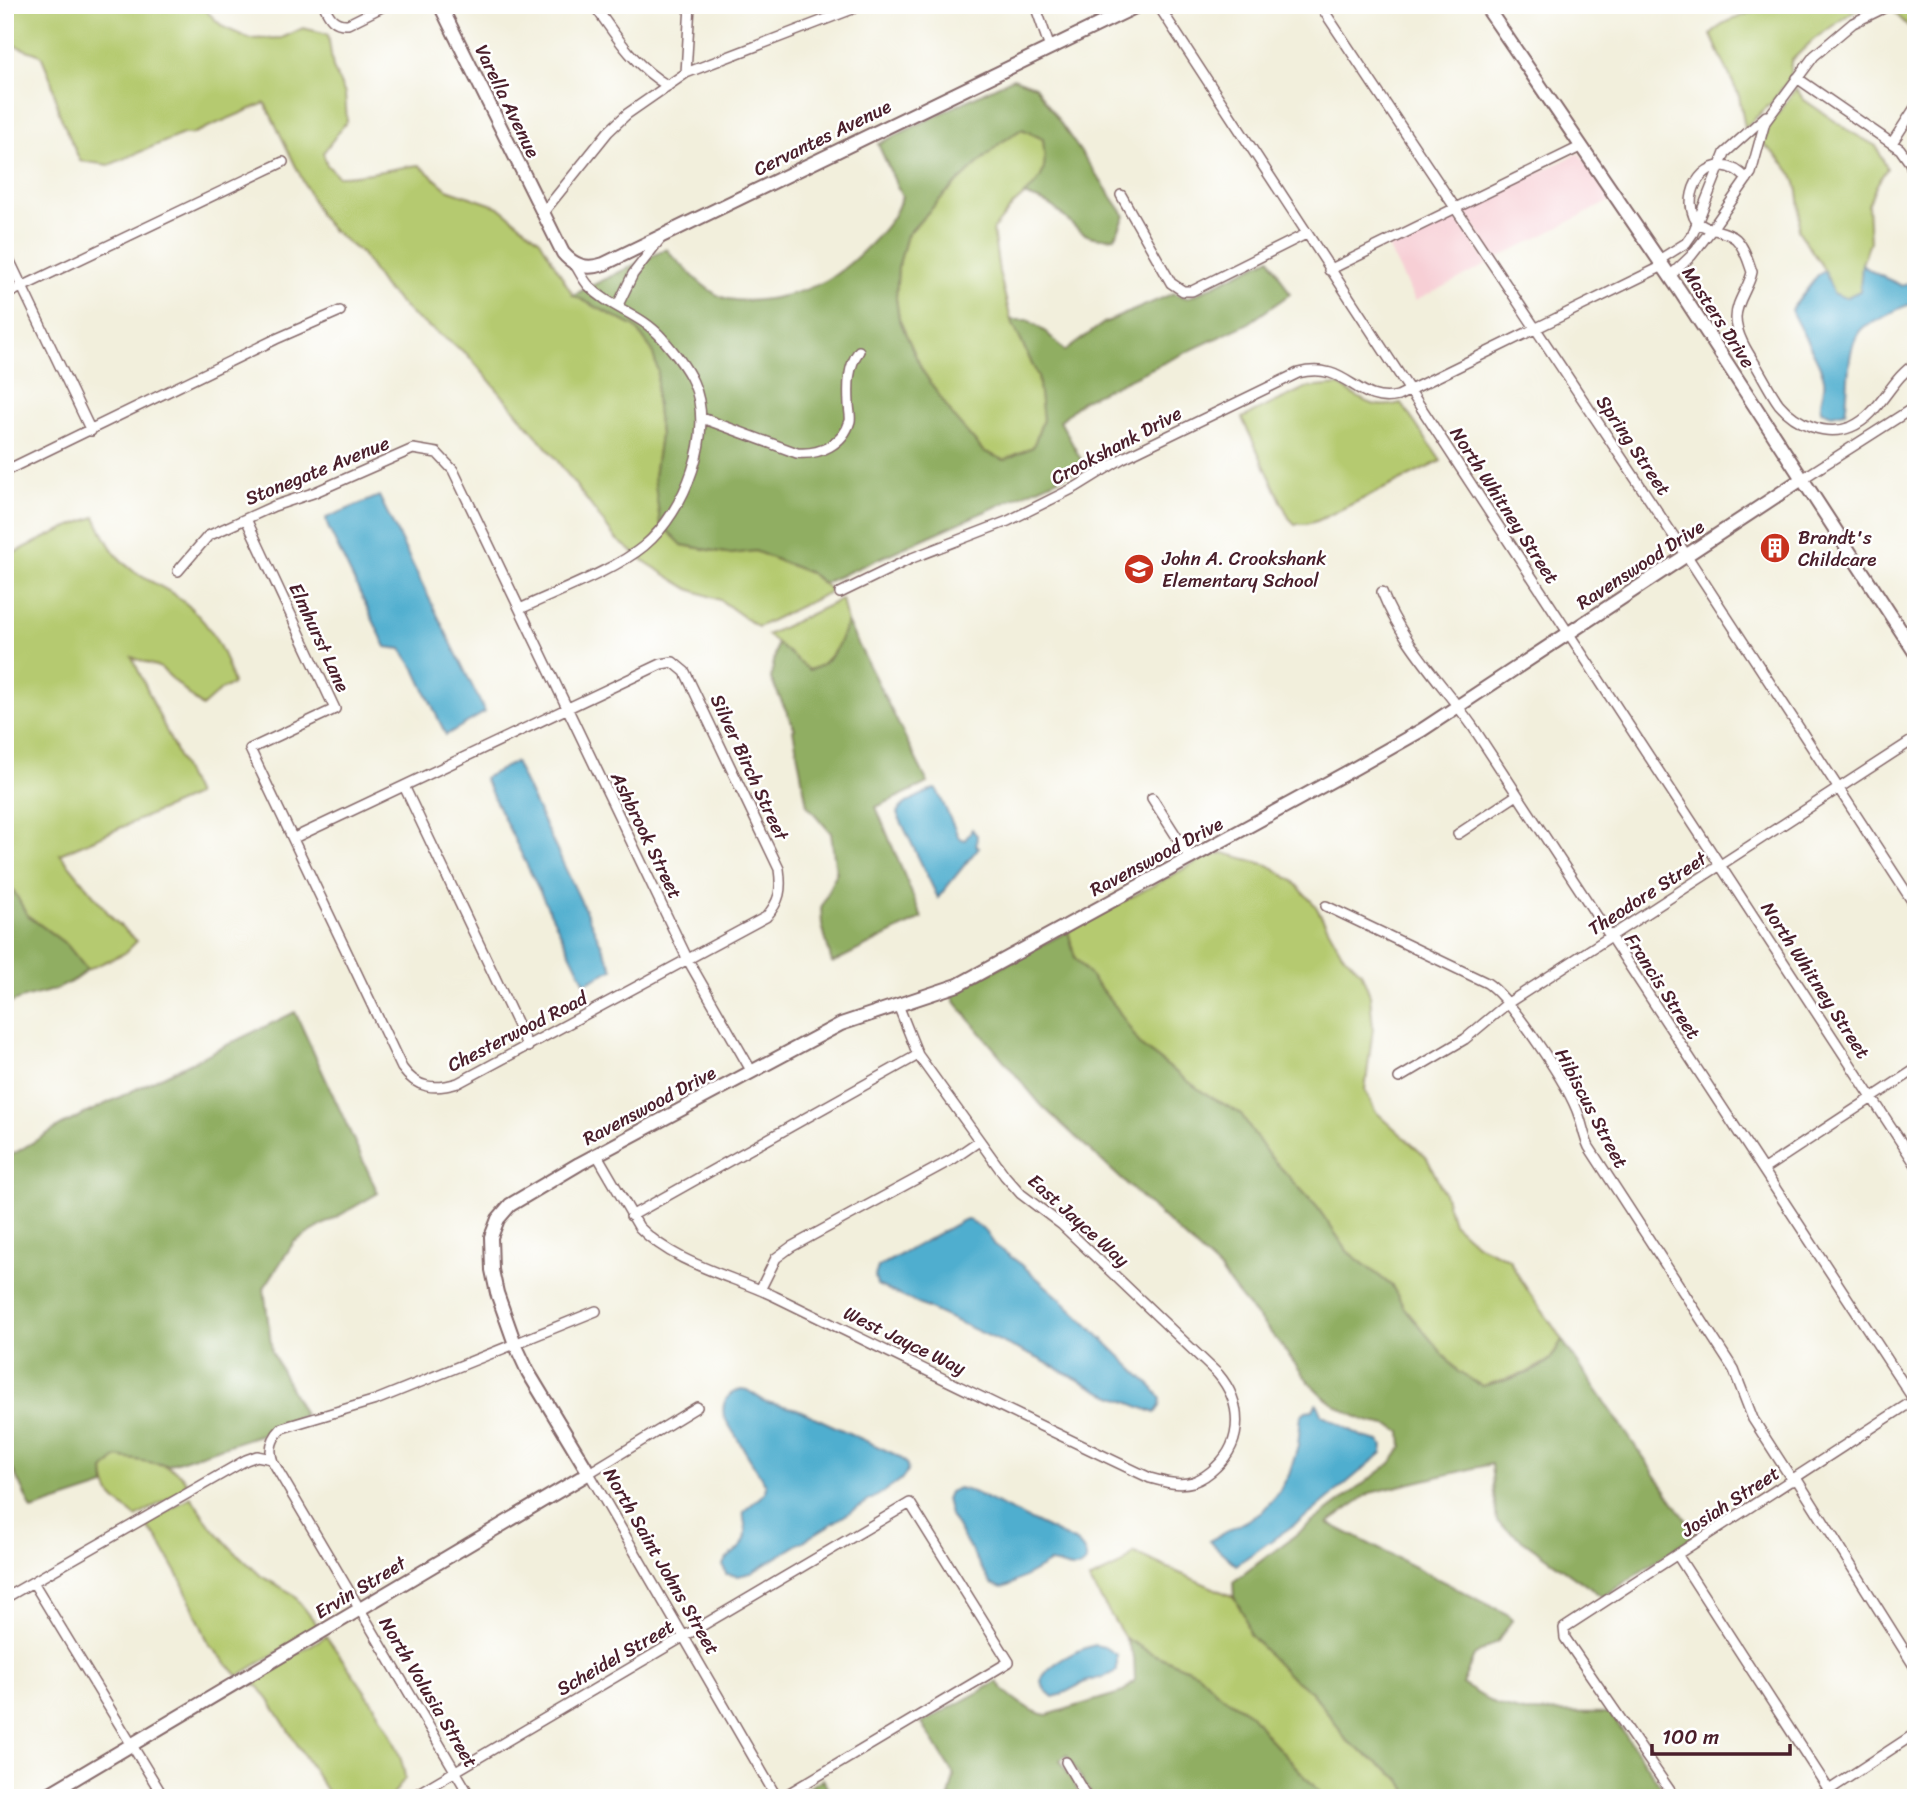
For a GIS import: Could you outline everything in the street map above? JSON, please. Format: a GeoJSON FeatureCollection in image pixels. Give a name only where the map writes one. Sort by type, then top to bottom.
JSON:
{"type":"FeatureCollection","features":[{"type":"Feature","properties":{"kind":"street"},"geometry":{"type":"LineString","coordinates":[[324,5],[333,21],[348,24],[386,5]]}},
{"type":"Feature","properties":{"kind":"street","name":"Varella Avenue"},"geometry":{"type":"LineString","coordinates":[[440,5],[542,214]]}},
{"type":"Feature","properties":{"kind":"street"},"geometry":{"type":"LineString","coordinates":[[594,5],[630,57],[668,86]]}},
{"type":"Feature","properties":{"kind":"street"},"geometry":{"type":"LineString","coordinates":[[686,73],[690,5]]}},
{"type":"Feature","properties":{"kind":"street"},"geometry":{"type":"LineString","coordinates":[[520,609],[632,555],[662,528],[677,506],[699,449],[702,418],[693,382],[680,360],[649,324],[607,300],[588,285],[574,263],[563,253],[542,214],[608,132],[626,114],[686,73],[863,5]]}},
{"type":"Feature","properties":{"kind":"street"},"geometry":{"type":"LineString","coordinates":[[1035,5],[1050,48]]}},
{"type":"Feature","properties":{"kind":"street","name":"Cervantes Avenue"},"geometry":{"type":"LineString","coordinates":[[574,263],[584,267],[599,266],[1139,5]]}},
{"type":"Feature","properties":{"kind":"street","name":"North Whitney Street"},"geometry":{"type":"LineString","coordinates":[[1158,5],[1916,1165]]}},
{"type":"Feature","properties":{"kind":"street","name":"Spring Street"},"geometry":{"type":"LineString","coordinates":[[1320,5],[1687,556],[1916,907]]}},
{"type":"Feature","properties":{"kind":"street","name":"Masters Drive"},"geometry":{"type":"LineString","coordinates":[[1485,5],[1664,267],[1916,654]]}},
{"type":"Feature","properties":{"kind":"street"},"geometry":{"type":"LineString","coordinates":[[1664,267],[1691,256],[1713,228],[1747,179],[1755,162],[1765,122],[1814,56],[1853,23],[1890,5]]}},
{"type":"Feature","properties":{"kind":"street"},"geometry":{"type":"LineString","coordinates":[[1797,78],[1900,149],[1910,163],[1916,185]]}},
{"type":"Feature","properties":{"kind":"street"},"geometry":{"type":"LineString","coordinates":[[1892,144],[1916,106]]}},
{"type":"Feature","properties":{"kind":"street"},"geometry":{"type":"LineString","coordinates":[[1664,267],[1686,243],[1698,223],[1725,153],[1775,107]]}},
{"type":"Feature","properties":{"kind":"street"},"geometry":{"type":"LineString","coordinates":[[1329,270],[1580,147]]}},
{"type":"Feature","properties":{"kind":"street"},"geometry":{"type":"LineString","coordinates":[[5,295],[283,162]]}},
{"type":"Feature","properties":{"kind":"street"},"geometry":{"type":"LineString","coordinates":[[1747,179],[1740,171],[1729,166],[1708,168],[1694,191],[1691,202],[1693,216],[1698,223],[1736,239],[1746,253],[1752,272],[1738,306],[1736,319],[1749,354],[1780,404],[1813,428],[1828,431],[1850,427],[1865,419],[1895,381],[1916,363]]}},
{"type":"Feature","properties":{"kind":"street"},"geometry":{"type":"LineString","coordinates":[[1121,195],[1171,283],[1183,291],[1192,291],[1306,234]]}},
{"type":"Feature","properties":{"kind":"street"},"geometry":{"type":"LineString","coordinates":[[618,305],[633,274],[662,236]]}},
{"type":"Feature","properties":{"kind":"street"},"geometry":{"type":"LineString","coordinates":[[5,251],[91,430]]}},
{"type":"Feature","properties":{"kind":"street","name":"Crookshank Drive"},"geometry":{"type":"LineString","coordinates":[[840,593],[912,558],[1008,521],[1076,487],[1123,458],[1298,373],[1313,370],[1335,373],[1364,392],[1381,397],[1398,396],[1664,267]]}},
{"type":"Feature","properties":{"kind":"street"},"geometry":{"type":"LineString","coordinates":[[5,471],[340,311]]}},
{"type":"Feature","properties":{"kind":"street"},"geometry":{"type":"LineString","coordinates":[[702,418],[797,453],[820,452],[836,443],[850,421],[848,388],[852,360],[859,351]]}},
{"type":"Feature","properties":{"kind":"street","name":"Ravenswood Drive"},"geometry":{"type":"LineString","coordinates":[[515,1344],[499,1301],[490,1247],[494,1228],[510,1205],[597,1155],[841,1024],[958,985],[1389,749],[1916,406]]}},
{"type":"Feature","properties":{"kind":"street","name":"Stonegate Avenue"},"geometry":{"type":"LineString","coordinates":[[178,572],[208,536],[413,449],[437,453],[453,470],[520,609]]}},
{"type":"Feature","properties":{"kind":"street","name":"Elmhurst Lane"},"geometry":{"type":"LineString","coordinates":[[246,519],[335,709],[250,749],[293,838]]}},
{"type":"Feature","properties":{"kind":"street","name":"Francis Street"},"geometry":{"type":"LineString","coordinates":[[1382,592],[1396,622],[1411,645],[1458,706],[1517,794],[1764,1169],[1914,1403]]}},
{"type":"Feature","properties":{"kind":"street","name":"Ashbrook Street"},"geometry":{"type":"LineString","coordinates":[[520,609],[688,960],[752,1072]]}},
{"type":"Feature","properties":{"kind":"street","name":"Silver Birch Street"},"geometry":{"type":"LineString","coordinates":[[293,838],[660,664],[673,662],[685,671],[779,869],[782,891],[777,905],[766,917],[688,960]]}},
{"type":"Feature","properties":{"kind":"street","name":"Theodore Street"},"geometry":{"type":"LineString","coordinates":[[1399,1078],[1465,1040],[1508,1003],[1916,738]]}},
{"type":"Feature","properties":{"kind":"street"},"geometry":{"type":"LineString","coordinates":[[404,786],[528,1047]]}},
{"type":"Feature","properties":{"kind":"street"},"geometry":{"type":"LineString","coordinates":[[1458,834],[1517,794]]}},
{"type":"Feature","properties":{"kind":"street"},"geometry":{"type":"LineString","coordinates":[[1152,798],[1191,859]]}},
{"type":"Feature","properties":{"kind":"street","name":"Chesterwood Road"},"geometry":{"type":"LineString","coordinates":[[293,838],[402,1068],[409,1078],[425,1087],[443,1088],[458,1083],[688,960]]}},
{"type":"Feature","properties":{"kind":"street","name":"Hibiscus Street"},"geometry":{"type":"LineString","coordinates":[[1326,906],[1487,983],[1508,1003],[1568,1093],[1589,1147],[1734,1370],[1753,1419],[1916,1669]]}},
{"type":"Feature","properties":{"kind":"street","name":"East Jayce Way"},"geometry":{"type":"LineString","coordinates":[[898,1005],[918,1055],[979,1141],[1021,1194],[1062,1225],[1229,1387],[1236,1423],[1234,1443],[1230,1451]]}},
{"type":"Feature","properties":{"kind":"street"},"geometry":{"type":"LineString","coordinates":[[632,1216],[918,1055]]}},
{"type":"Feature","properties":{"kind":"street"},"geometry":{"type":"LineString","coordinates":[[1764,1169],[1916,1069]]}},
{"type":"Feature","properties":{"kind":"street"},"geometry":{"type":"LineString","coordinates":[[760,1290],[776,1258],[791,1247],[953,1159],[979,1141]]}},
{"type":"Feature","properties":{"kind":"street","name":"West Jayce Way"},"geometry":{"type":"LineString","coordinates":[[597,1155],[632,1216],[649,1237],[677,1256],[760,1290],[1150,1478],[1172,1483],[1194,1482],[1210,1472],[1230,1451]]}},
{"type":"Feature","properties":{"kind":"street"},"geometry":{"type":"LineString","coordinates":[[5,1598],[246,1460],[257,1456],[272,1459],[272,1442],[282,1428],[376,1400],[596,1311]]}},
{"type":"Feature","properties":{"kind":"street","name":"North Saint Johns Street"},"geometry":{"type":"LineString","coordinates":[[515,1344],[528,1372],[779,1798]]}},
{"type":"Feature","properties":{"kind":"street","name":"Josiah Street"},"geometry":{"type":"LineString","coordinates":[[1675,1798],[1564,1638],[1563,1631],[1567,1625],[1914,1403]]}},
{"type":"Feature","properties":{"kind":"street","name":"Ervin Street"},"geometry":{"type":"LineString","coordinates":[[42,1798],[697,1407]]}},
{"type":"Feature","properties":{"kind":"street","name":"North Volusia Street"},"geometry":{"type":"LineString","coordinates":[[272,1459],[471,1798]]}},
{"type":"Feature","properties":{"kind":"street","name":"Scheidel Street"},"geometry":{"type":"LineString","coordinates":[[410,1798],[910,1503],[1009,1662],[779,1798]]}},
{"type":"Feature","properties":{"kind":"street"},"geometry":{"type":"LineString","coordinates":[[1678,1556],[1829,1790]]}},
{"type":"Feature","properties":{"kind":"street"},"geometry":{"type":"LineString","coordinates":[[33,1582],[164,1798]]}},
{"type":"Feature","properties":{"kind":"street"},"geometry":{"type":"LineString","coordinates":[[1817,1798],[1916,1733]]}},
{"type":"Feature","properties":{"kind":"street"},"geometry":{"type":"LineString","coordinates":[[1066,1762],[1087,1798]]}},
{"type":"Feature","properties":{"kind":"shaded area"},"geometry":{"type":"Polygon","coordinates":[[[1579,153],[1612,200],[1496,259],[1463,210],[1579,153]]]}},
{"type":"Feature","properties":{"kind":"shaded area"},"geometry":{"type":"Polygon","coordinates":[[[1454,214],[1488,264],[1415,301],[1388,247],[1454,214]]]}},
{"type":"Feature","properties":{"kind":"green space"},"geometry":{"type":"Polygon","coordinates":[[[5,5],[200,5],[223,27],[250,39],[282,38],[303,28],[328,34],[333,68],[345,94],[347,121],[323,153],[327,165],[338,176],[419,165],[447,189],[499,207],[540,240],[573,295],[635,327],[652,350],[658,371],[656,398],[660,435],[654,477],[682,545],[731,554],[755,551],[810,573],[832,591],[758,627],[720,600],[689,589],[647,563],[616,539],[553,455],[467,354],[412,315],[384,287],[362,254],[331,229],[320,216],[265,103],[109,165],[80,161],[59,113],[51,79],[41,55],[16,46],[5,50],[5,5]]]}},
{"type":"Feature","properties":{"kind":"green space"},"geometry":{"type":"Polygon","coordinates":[[[1768,5],[1862,5],[1813,40],[1791,61],[1790,78],[1771,103],[1745,128],[1739,96],[1711,35],[1722,24],[1768,5]]]}},
{"type":"Feature","properties":{"kind":"green space"},"geometry":{"type":"Polygon","coordinates":[[[1903,5],[1916,5],[1916,34],[1892,10],[1903,5]]]}},
{"type":"Feature","properties":{"kind":"green space"},"geometry":{"type":"Polygon","coordinates":[[[1013,78],[1035,86],[1125,216],[1115,237],[1094,237],[1081,232],[1051,206],[1024,195],[1041,177],[1045,157],[1043,139],[1022,129],[1000,143],[944,195],[907,235],[898,268],[896,298],[899,319],[922,370],[955,419],[983,451],[1004,460],[1033,447],[1043,420],[1038,376],[1011,320],[1028,320],[1047,333],[1065,351],[1104,323],[1174,293],[1187,298],[1270,258],[1290,294],[1249,323],[1082,401],[1060,421],[1085,467],[824,583],[810,573],[755,551],[731,554],[682,545],[660,523],[654,477],[660,435],[656,398],[658,371],[652,350],[635,327],[573,295],[666,249],[712,292],[728,299],[765,299],[792,294],[817,285],[835,275],[861,253],[897,209],[902,197],[878,144],[1013,78]]]}},
{"type":"Feature","properties":{"kind":"green space"},"geometry":{"type":"Polygon","coordinates":[[[1796,88],[1803,99],[1876,146],[1887,168],[1868,205],[1870,242],[1862,264],[1860,291],[1845,298],[1833,293],[1825,271],[1798,230],[1798,190],[1794,178],[1763,144],[1770,125],[1796,88]]]}},
{"type":"Feature","properties":{"kind":"green space"},"geometry":{"type":"Polygon","coordinates":[[[1022,129],[1043,139],[1046,166],[1038,183],[1013,205],[993,230],[999,272],[1011,320],[1038,376],[1043,419],[1033,447],[1004,460],[983,451],[955,419],[922,370],[899,319],[896,298],[898,268],[907,235],[944,195],[1000,143],[1022,129]]]}},
{"type":"Feature","properties":{"kind":"green space"},"geometry":{"type":"Polygon","coordinates":[[[1339,385],[1368,403],[1383,406],[1401,403],[1441,461],[1317,521],[1295,524],[1289,518],[1242,418],[1305,388],[1339,385]]]}},
{"type":"Feature","properties":{"kind":"green space"},"geometry":{"type":"Polygon","coordinates":[[[95,517],[112,550],[126,565],[175,595],[205,623],[225,658],[233,684],[222,689],[202,707],[161,668],[132,657],[196,795],[60,854],[113,919],[137,941],[125,953],[87,970],[67,945],[27,915],[5,875],[5,557],[95,517]]]}},
{"type":"Feature","properties":{"kind":"green space"},"geometry":{"type":"Polygon","coordinates":[[[842,599],[847,622],[840,645],[820,667],[809,670],[767,635],[842,599]]]}},
{"type":"Feature","properties":{"kind":"green space"},"geometry":{"type":"Polygon","coordinates":[[[847,622],[928,783],[876,807],[922,918],[832,963],[822,925],[821,908],[836,873],[831,833],[807,805],[793,730],[795,729],[771,679],[777,643],[809,670],[829,658],[838,645],[847,622]]]}},
{"type":"Feature","properties":{"kind":"green space"},"geometry":{"type":"Polygon","coordinates":[[[1224,853],[1268,865],[1293,881],[1315,905],[1342,953],[1361,972],[1370,995],[1373,1028],[1365,1090],[1375,1111],[1427,1158],[1444,1193],[1453,1223],[1476,1244],[1509,1259],[1562,1340],[1550,1360],[1526,1373],[1482,1386],[1458,1372],[1404,1308],[1392,1286],[1348,1252],[1317,1207],[1267,1153],[1241,1114],[1201,1091],[1141,1046],[1116,1007],[1075,958],[1068,931],[1206,857],[1224,853]]]}},
{"type":"Feature","properties":{"kind":"green space"},"geometry":{"type":"Polygon","coordinates":[[[5,875],[27,915],[67,945],[87,970],[67,984],[8,1004],[5,999],[5,875]]]}},
{"type":"Feature","properties":{"kind":"green space"},"geometry":{"type":"Polygon","coordinates":[[[1068,931],[1075,958],[1116,1007],[1141,1046],[1201,1091],[1241,1114],[1267,1153],[1317,1207],[1348,1252],[1392,1286],[1404,1308],[1458,1372],[1482,1386],[1518,1377],[1544,1365],[1562,1340],[1696,1534],[1603,1597],[1497,1522],[1491,1464],[1370,1493],[1328,1523],[1509,1615],[1512,1620],[1498,1641],[1474,1656],[1462,1684],[1497,1705],[1523,1712],[1610,1713],[1669,1798],[1411,1798],[1401,1780],[1346,1740],[1311,1692],[1286,1673],[1249,1634],[1244,1615],[1234,1597],[1233,1582],[1391,1463],[1402,1447],[1401,1432],[1355,1416],[1321,1394],[1221,1271],[1041,1105],[956,1003],[951,993],[1068,931]]]}},
{"type":"Feature","properties":{"kind":"green space"},"geometry":{"type":"Polygon","coordinates":[[[295,1012],[378,1193],[294,1242],[264,1288],[272,1352],[304,1415],[280,1423],[271,1431],[168,1465],[117,1457],[104,1470],[105,1486],[32,1510],[5,1453],[5,1159],[62,1125],[295,1012]]]}},
{"type":"Feature","properties":{"kind":"green space"},"geometry":{"type":"Polygon","coordinates":[[[117,1457],[168,1467],[184,1478],[188,1487],[136,1517],[113,1498],[107,1487],[104,1470],[117,1457]]]}},
{"type":"Feature","properties":{"kind":"green space"},"geometry":{"type":"Polygon","coordinates":[[[191,1497],[209,1524],[231,1548],[261,1576],[293,1594],[319,1627],[238,1676],[209,1644],[181,1580],[156,1536],[144,1525],[191,1497]]]}},
{"type":"Feature","properties":{"kind":"green space"},"geometry":{"type":"Polygon","coordinates":[[[1134,1553],[1234,1597],[1244,1615],[1249,1634],[1286,1673],[1311,1692],[1346,1740],[1401,1780],[1411,1798],[1325,1798],[1250,1714],[1219,1694],[1198,1673],[1153,1654],[1125,1638],[1089,1580],[1123,1564],[1134,1553]]]}},
{"type":"Feature","properties":{"kind":"green space"},"geometry":{"type":"Polygon","coordinates":[[[326,1636],[373,1704],[394,1742],[405,1778],[391,1798],[331,1798],[271,1703],[259,1687],[249,1682],[326,1636]]]}},
{"type":"Feature","properties":{"kind":"green space"},"geometry":{"type":"Polygon","coordinates":[[[1125,1638],[1153,1654],[1198,1673],[1219,1694],[1250,1714],[1325,1798],[1093,1798],[1067,1755],[1060,1760],[1082,1798],[949,1798],[954,1775],[922,1723],[997,1682],[1019,1703],[1047,1715],[1123,1692],[1135,1680],[1134,1657],[1125,1638]]]}},
{"type":"Feature","properties":{"kind":"green space"},"geometry":{"type":"Polygon","coordinates":[[[823,1779],[833,1798],[792,1798],[823,1779]]]}},
{"type":"Feature","properties":{"kind":"water"},"geometry":{"type":"Polygon","coordinates":[[[1862,264],[1902,286],[1916,280],[1916,303],[1865,326],[1858,333],[1849,366],[1845,412],[1832,415],[1821,411],[1824,384],[1822,372],[1791,310],[1818,275],[1825,271],[1833,293],[1845,298],[1860,291],[1862,264]]]}},
{"type":"Feature","properties":{"kind":"water"},"geometry":{"type":"Polygon","coordinates":[[[379,496],[485,712],[446,735],[415,669],[401,649],[386,647],[328,527],[326,518],[379,496]]]}},
{"type":"Feature","properties":{"kind":"water"},"geometry":{"type":"Polygon","coordinates":[[[515,762],[613,969],[585,983],[484,778],[515,762]]]}},
{"type":"Feature","properties":{"kind":"water"},"geometry":{"type":"Polygon","coordinates":[[[937,790],[959,838],[965,840],[972,829],[977,836],[976,845],[979,847],[938,898],[897,813],[908,802],[937,790]]]}},
{"type":"Feature","properties":{"kind":"water"},"geometry":{"type":"Polygon","coordinates":[[[963,1220],[970,1220],[986,1232],[995,1245],[1063,1301],[1154,1389],[1161,1398],[1155,1413],[1100,1391],[1039,1359],[877,1285],[875,1276],[878,1267],[963,1220]]]}},
{"type":"Feature","properties":{"kind":"water"},"geometry":{"type":"Polygon","coordinates":[[[741,1389],[766,1402],[797,1409],[894,1454],[902,1459],[908,1469],[897,1483],[885,1491],[751,1573],[738,1576],[726,1574],[723,1565],[743,1543],[746,1536],[744,1511],[765,1493],[766,1485],[724,1417],[726,1399],[741,1389]]]}},
{"type":"Feature","properties":{"kind":"water"},"geometry":{"type":"Polygon","coordinates":[[[1316,1404],[1321,1414],[1363,1437],[1379,1441],[1383,1446],[1382,1453],[1311,1513],[1236,1565],[1209,1541],[1261,1513],[1276,1496],[1289,1475],[1298,1446],[1301,1415],[1313,1410],[1316,1404]]]}},
{"type":"Feature","properties":{"kind":"water"},"geometry":{"type":"Polygon","coordinates":[[[958,1488],[973,1492],[1074,1541],[1085,1553],[1086,1562],[1072,1568],[1049,1563],[1008,1586],[1002,1588],[991,1584],[950,1515],[946,1499],[949,1492],[958,1488]]]}},
{"type":"Feature","properties":{"kind":"water"},"geometry":{"type":"Polygon","coordinates":[[[1095,1645],[1117,1655],[1117,1670],[1053,1697],[1045,1690],[1041,1681],[1050,1668],[1072,1654],[1095,1645]]]}},
{"type":"Feature","properties":{"kind":"place","name":"Brandt's Childcare"},"geometry":{"type":"Point","coordinates":[1775,548]}},
{"type":"Feature","properties":{"kind":"place","name":"John A. Crookshank Elementary School"},"geometry":{"type":"Point","coordinates":[1139,569]}}]}
